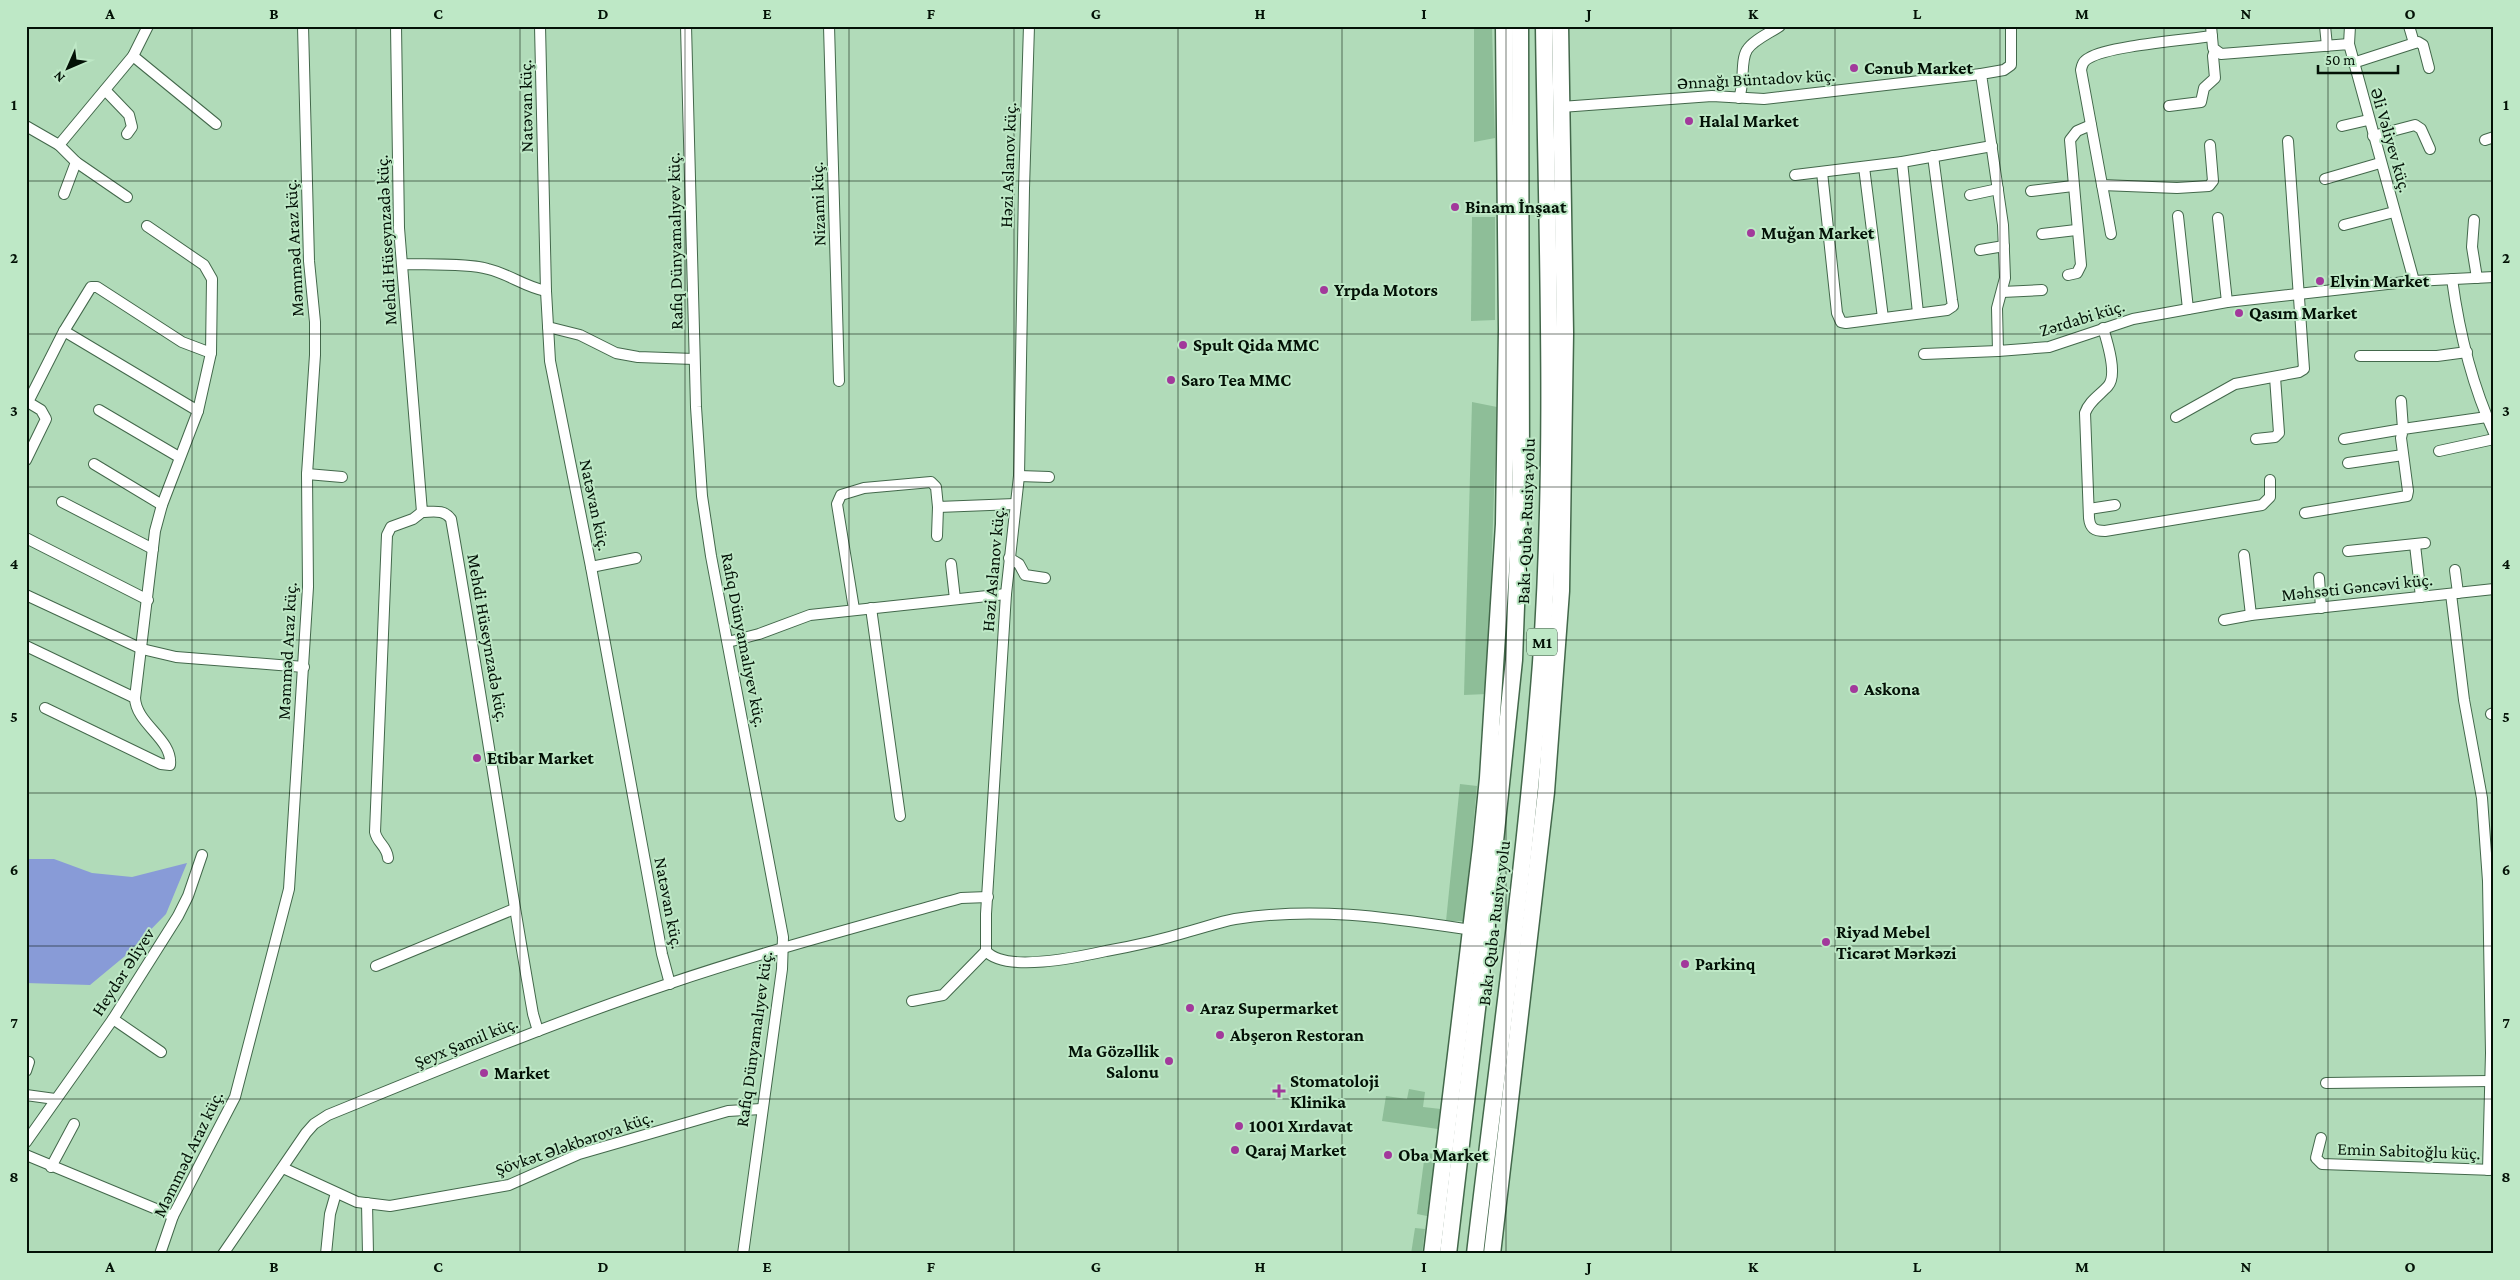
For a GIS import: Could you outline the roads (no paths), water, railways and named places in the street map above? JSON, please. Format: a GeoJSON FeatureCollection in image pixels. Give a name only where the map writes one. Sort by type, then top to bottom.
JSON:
{"type":"FeatureCollection","features":[{"type":"Feature","properties":{"kind":"highway"},"geometry":{"type":"LineString","coordinates":[[1432,1254],[1472,930],[1488,778],[1504,524],[1507,329],[1504,26]]}},
{"type":"Feature","properties":{"kind":"highway","name":"Bakı-Quba-Rusiya yolu"},"geometry":{"type":"LineString","coordinates":[[1448,1254],[1481,975],[1514,660],[1521,462],[1520,26]]}},
{"type":"Feature","properties":{"kind":"highway","name":"Bakı-Quba-Rusiya yolu"},"geometry":{"type":"LineString","coordinates":[[1475,1254],[1530,788],[1541,662],[1549,464],[1544,26]]}},
{"type":"Feature","properties":{"kind":"highway"},"geometry":{"type":"LineString","coordinates":[[1492,1254],[1546,792],[1561,591],[1565,332],[1560,26]]}},
{"type":"Feature","properties":{"kind":"street"},"geometry":{"type":"LineString","coordinates":[[59,145],[133,56],[148,26]]}},
{"type":"Feature","properties":{"kind":"street","name":"Məmməd Araz küç."},"geometry":{"type":"LineString","coordinates":[[160,1254],[173,1216],[235,1097],[289,889],[308,587],[307,474],[315,322],[308,262],[304,26]]}},
{"type":"Feature","properties":{"kind":"street","name":"Mehdi Hüseynzadə küç."},"geometry":{"type":"LineString","coordinates":[[396,26],[399,228],[422,512],[442,512],[451,519],[484,705],[514,909],[533,1014],[538,1031]]}},
{"type":"Feature","properties":{"kind":"street","name":"Natəvan küç."},"geometry":{"type":"LineString","coordinates":[[540,26],[546,292],[556,400],[591,567],[662,954],[670,984]]}},
{"type":"Feature","properties":{"kind":"street","name":"Rafiq Dünyamalıyev küç."},"geometry":{"type":"LineString","coordinates":[[686,26],[694,359],[702,496],[710,556],[782,925],[784,947],[743,1254]]}},
{"type":"Feature","properties":{"kind":"street","name":"Nizami küç."},"geometry":{"type":"LineString","coordinates":[[829,26],[839,381]]}},
{"type":"Feature","properties":{"kind":"street","name":"Həzi Aslanov küç."},"geometry":{"type":"LineString","coordinates":[[986,951],[1008,558],[1019,476],[1029,26]]}},
{"type":"Feature","properties":{"kind":"street"},"geometry":{"type":"LineString","coordinates":[[1739,98],[1744,79],[1745,55],[1748,48],[1780,26]]}},
{"type":"Feature","properties":{"kind":"street"},"geometry":{"type":"LineString","coordinates":[[1998,351],[1997,308],[2005,278],[2004,246],[1998,189],[1981,74],[2004,70],[2011,65],[2010,26]]}},
{"type":"Feature","properties":{"kind":"street"},"geometry":{"type":"LineString","coordinates":[[2325,26],[2326,46]]}},
{"type":"Feature","properties":{"kind":"street","name":"Əli Vəliyev küç."},"geometry":{"type":"LineString","coordinates":[[2350,26],[2349,44],[2353,62],[2414,281]]}},
{"type":"Feature","properties":{"kind":"street"},"geometry":{"type":"LineString","coordinates":[[2409,26],[2414,43]]}},
{"type":"Feature","properties":{"kind":"street"},"geometry":{"type":"LineString","coordinates":[[2111,234],[2081,70],[2087,59],[2104,52],[2212,31],[2215,50],[2213,56],[2215,78],[2204,88],[2201,102],[2169,106]]}},
{"type":"Feature","properties":{"kind":"street"},"geometry":{"type":"LineString","coordinates":[[2353,62],[2414,43],[2423,45],[2429,68]]}},
{"type":"Feature","properties":{"kind":"street"},"geometry":{"type":"LineString","coordinates":[[2215,50],[2226,54],[2349,44]]}},
{"type":"Feature","properties":{"kind":"street"},"geometry":{"type":"LineString","coordinates":[[133,56],[216,124]]}},
{"type":"Feature","properties":{"kind":"street","name":"Ənnağı Büntadov küç."},"geometry":{"type":"LineString","coordinates":[[1561,107],[1712,96],[1739,98],[1786,97],[1981,74]]}},
{"type":"Feature","properties":{"kind":"street"},"geometry":{"type":"LineString","coordinates":[[105,90],[129,115],[132,127],[127,134]]}},
{"type":"Feature","properties":{"kind":"street"},"geometry":{"type":"LineString","coordinates":[[2342,126],[2368,120]]}},
{"type":"Feature","properties":{"kind":"street"},"geometry":{"type":"LineString","coordinates":[[2068,275],[2080,270],[2071,137],[2076,131],[2091,125]]}},
{"type":"Feature","properties":{"kind":"street"},"geometry":{"type":"LineString","coordinates":[[26,126],[59,145],[76,162],[127,197]]}},
{"type":"Feature","properties":{"kind":"street"},"geometry":{"type":"LineString","coordinates":[[2373,136],[2418,126],[2430,149]]}},
{"type":"Feature","properties":{"kind":"street"},"geometry":{"type":"LineString","coordinates":[[2176,417],[2228,387],[2300,372],[2304,368],[2288,141]]}},
{"type":"Feature","properties":{"kind":"street"},"geometry":{"type":"LineString","coordinates":[[2102,185],[2177,188],[2209,186],[2214,181],[2210,145]]}},
{"type":"Feature","properties":{"kind":"street"},"geometry":{"type":"LineString","coordinates":[[1795,175],[1902,162],[1992,146]]}},
{"type":"Feature","properties":{"kind":"street"},"geometry":{"type":"LineString","coordinates":[[1822,172],[1838,318],[1846,323],[1947,310],[1953,306],[1934,156]]}},
{"type":"Feature","properties":{"kind":"street"},"geometry":{"type":"LineString","coordinates":[[64,194],[76,162]]}},
{"type":"Feature","properties":{"kind":"street"},"geometry":{"type":"LineString","coordinates":[[1902,162],[1918,313]]}},
{"type":"Feature","properties":{"kind":"street"},"geometry":{"type":"LineString","coordinates":[[2325,179],[2380,163]]}},
{"type":"Feature","properties":{"kind":"street"},"geometry":{"type":"LineString","coordinates":[[1864,167],[1883,318]]}},
{"type":"Feature","properties":{"kind":"street"},"geometry":{"type":"LineString","coordinates":[[2031,191],[2073,186]]}},
{"type":"Feature","properties":{"kind":"street"},"geometry":{"type":"LineString","coordinates":[[1970,195],[1998,189]]}},
{"type":"Feature","properties":{"kind":"street"},"geometry":{"type":"LineString","coordinates":[[2344,225],[2394,212]]}},
{"type":"Feature","properties":{"kind":"street"},"geometry":{"type":"LineString","coordinates":[[2178,216],[2188,309]]}},
{"type":"Feature","properties":{"kind":"street"},"geometry":{"type":"LineString","coordinates":[[2218,218],[2227,302]]}},
{"type":"Feature","properties":{"kind":"street"},"geometry":{"type":"LineString","coordinates":[[2474,220],[2472,247],[2477,278]]}},
{"type":"Feature","properties":{"kind":"street"},"geometry":{"type":"LineString","coordinates":[[45,708],[168,766],[170,763],[168,753],[136,708],[135,698],[154,549],[162,505],[179,457],[191,433],[211,353],[212,279],[210,271],[147,226]]}},
{"type":"Feature","properties":{"kind":"street"},"geometry":{"type":"LineString","coordinates":[[2042,234],[2076,230]]}},
{"type":"Feature","properties":{"kind":"street"},"geometry":{"type":"LineString","coordinates":[[1980,250],[2004,246]]}},
{"type":"Feature","properties":{"kind":"street"},"geometry":{"type":"LineString","coordinates":[[402,264],[485,268],[499,272],[531,289],[546,292]]}},
{"type":"Feature","properties":{"kind":"street","name":"Zərdabi küç."},"geometry":{"type":"LineString","coordinates":[[1924,354],[2049,347],[2133,319],[2227,302],[2414,281],[2494,277]]}},
{"type":"Feature","properties":{"kind":"street"},"geometry":{"type":"LineString","coordinates":[[2452,279],[2456,310],[2467,352],[2486,417],[2494,433]]}},
{"type":"Feature","properties":{"kind":"street"},"geometry":{"type":"LineString","coordinates":[[26,460],[46,419],[46,415],[41,410],[27,402],[64,331],[91,287],[97,287],[182,342],[211,353]]}},
{"type":"Feature","properties":{"kind":"street"},"geometry":{"type":"LineString","coordinates":[[2002,292],[2042,290]]}},
{"type":"Feature","properties":{"kind":"street"},"geometry":{"type":"LineString","coordinates":[[548,327],[580,335],[616,352],[638,357],[694,359]]}},
{"type":"Feature","properties":{"kind":"street"},"geometry":{"type":"LineString","coordinates":[[2103,328],[2109,347],[2113,376],[2111,382],[2092,400],[2085,413],[2090,525],[2099,531],[2247,509],[2268,502],[2270,480]]}},
{"type":"Feature","properties":{"kind":"street"},"geometry":{"type":"LineString","coordinates":[[64,331],[198,411]]}},
{"type":"Feature","properties":{"kind":"street"},"geometry":{"type":"LineString","coordinates":[[2360,356],[2437,356],[2467,352]]}},
{"type":"Feature","properties":{"kind":"street"},"geometry":{"type":"LineString","coordinates":[[2256,439],[2275,437],[2279,433],[2274,377]]}},
{"type":"Feature","properties":{"kind":"street"},"geometry":{"type":"LineString","coordinates":[[2305,513],[2406,496],[2408,491],[2401,438],[2403,430],[2401,402]]}},
{"type":"Feature","properties":{"kind":"street"},"geometry":{"type":"LineString","coordinates":[[100,410],[179,457]]}},
{"type":"Feature","properties":{"kind":"street"},"geometry":{"type":"LineString","coordinates":[[2344,439],[2486,417]]}},
{"type":"Feature","properties":{"kind":"street"},"geometry":{"type":"LineString","coordinates":[[2439,451],[2494,439]]}},
{"type":"Feature","properties":{"kind":"street"},"geometry":{"type":"LineString","coordinates":[[2348,463],[2403,455]]}},
{"type":"Feature","properties":{"kind":"street"},"geometry":{"type":"LineString","coordinates":[[94,464],[162,505]]}},
{"type":"Feature","properties":{"kind":"street"},"geometry":{"type":"LineString","coordinates":[[307,474],[342,477]]}},
{"type":"Feature","properties":{"kind":"street"},"geometry":{"type":"LineString","coordinates":[[1019,476],[1049,477]]}},
{"type":"Feature","properties":{"kind":"street"},"geometry":{"type":"LineString","coordinates":[[854,609],[837,504],[841,495],[864,488],[931,482],[936,487],[938,507],[937,536]]}},
{"type":"Feature","properties":{"kind":"street"},"geometry":{"type":"LineString","coordinates":[[62,502],[154,549]]}},
{"type":"Feature","properties":{"kind":"street"},"geometry":{"type":"LineString","coordinates":[[938,507],[1014,504]]}},
{"type":"Feature","properties":{"kind":"street"},"geometry":{"type":"LineString","coordinates":[[2088,509],[2115,505]]}},
{"type":"Feature","properties":{"kind":"street"},"geometry":{"type":"LineString","coordinates":[[388,858],[387,850],[376,838],[374,832],[387,535],[392,527],[413,519],[422,512]]}},
{"type":"Feature","properties":{"kind":"street"},"geometry":{"type":"LineString","coordinates":[[26,538],[148,600]]}},
{"type":"Feature","properties":{"kind":"street"},"geometry":{"type":"LineString","coordinates":[[2348,551],[2420,544],[2421,597]]}},
{"type":"Feature","properties":{"kind":"street"},"geometry":{"type":"LineString","coordinates":[[2244,555],[2251,615]]}},
{"type":"Feature","properties":{"kind":"street"},"geometry":{"type":"LineString","coordinates":[[591,567],[636,558]]}},
{"type":"Feature","properties":{"kind":"street"},"geometry":{"type":"LineString","coordinates":[[1008,558],[1019,564],[1025,575],[1045,578]]}},
{"type":"Feature","properties":{"kind":"street"},"geometry":{"type":"LineString","coordinates":[[952,564],[955,600]]}},
{"type":"Feature","properties":{"kind":"street"},"geometry":{"type":"LineString","coordinates":[[2455,570],[2455,593],[2464,700],[2482,798],[2491,939],[2491,1170]]}},
{"type":"Feature","properties":{"kind":"street"},"geometry":{"type":"LineString","coordinates":[[2319,578],[2321,608]]}},
{"type":"Feature","properties":{"kind":"street","name":"Məhsəti Gəncəvi küç."},"geometry":{"type":"LineString","coordinates":[[2224,620],[2251,615],[2494,589]]}},
{"type":"Feature","properties":{"kind":"street"},"geometry":{"type":"LineString","coordinates":[[728,642],[759,634],[798,617],[854,609],[1006,594]]}},
{"type":"Feature","properties":{"kind":"street"},"geometry":{"type":"LineString","coordinates":[[26,595],[142,649],[176,657],[304,667]]}},
{"type":"Feature","properties":{"kind":"street"},"geometry":{"type":"LineString","coordinates":[[871,608],[900,816]]}},
{"type":"Feature","properties":{"kind":"street"},"geometry":{"type":"LineString","coordinates":[[26,646],[135,698]]}},
{"type":"Feature","properties":{"kind":"street"},"geometry":{"type":"LineString","coordinates":[[2482,798],[2494,796]]}},
{"type":"Feature","properties":{"kind":"street","name":"Heydər Əliyev"},"geometry":{"type":"LineString","coordinates":[[26,1142],[112,1019],[178,916],[188,896],[202,855]]}},
{"type":"Feature","properties":{"kind":"street","name":"Şeyx Şamil küç."},"geometry":{"type":"LineString","coordinates":[[223,1254],[306,1133],[320,1118],[538,1031],[670,984],[784,947],[961,898],[988,897]]}},
{"type":"Feature","properties":{"kind":"street"},"geometry":{"type":"LineString","coordinates":[[376,966],[514,909]]}},
{"type":"Feature","properties":{"kind":"street"},"geometry":{"type":"LineString","coordinates":[[912,1001],[943,995],[986,951],[998,960],[1019,962],[1075,957],[1144,944],[1233,919],[1313,912],[1380,916],[1472,930]]}},
{"type":"Feature","properties":{"kind":"street"},"geometry":{"type":"LineString","coordinates":[[112,1019],[161,1052]]}},
{"type":"Feature","properties":{"kind":"street"},"geometry":{"type":"LineString","coordinates":[[2326,1084],[2490,1081]]}},
{"type":"Feature","properties":{"kind":"street"},"geometry":{"type":"LineString","coordinates":[[26,1094],[55,1099]]}},
{"type":"Feature","properties":{"kind":"street","name":"Şövkət Ələkbərova küç."},"geometry":{"type":"LineString","coordinates":[[283,1168],[336,1193],[367,1203],[390,1206],[509,1185],[579,1154],[728,1111],[761,1109]]}},
{"type":"Feature","properties":{"kind":"street"},"geometry":{"type":"LineString","coordinates":[[51,1166],[74,1124]]}},
{"type":"Feature","properties":{"kind":"street","name":"Emin Sabitoğlu küç."},"geometry":{"type":"LineString","coordinates":[[2321,1138],[2316,1158],[2322,1164],[2491,1170]]}},
{"type":"Feature","properties":{"kind":"street"},"geometry":{"type":"LineString","coordinates":[[26,1155],[173,1216]]}},
{"type":"Feature","properties":{"kind":"street"},"geometry":{"type":"LineString","coordinates":[[326,1254],[330,1214],[336,1193]]}},
{"type":"Feature","properties":{"kind":"street"},"geometry":{"type":"LineString","coordinates":[[367,1203],[368,1254]]}},
{"type":"Feature","properties":{"kind":"water"},"geometry":{"type":"Polygon","coordinates":[[[26,859],[54,859],[92,873],[132,877],[187,863],[166,914],[125,956],[90,985],[26,983],[26,859]]]}},
{"type":"Feature","properties":{"kind":"place","name":"Cənub Market"},"geometry":{"type":"Point","coordinates":[1854,68]}},
{"type":"Feature","properties":{"kind":"place","name":"Halal Market"},"geometry":{"type":"Point","coordinates":[1689,121]}},
{"type":"Feature","properties":{"kind":"place","name":"Binam İnşaat"},"geometry":{"type":"Point","coordinates":[1455,207]}},
{"type":"Feature","properties":{"kind":"place","name":"Muğan Market"},"geometry":{"type":"Point","coordinates":[1751,233]}},
{"type":"Feature","properties":{"kind":"place","name":"Elvin Market"},"geometry":{"type":"Point","coordinates":[2320,281]}},
{"type":"Feature","properties":{"kind":"place","name":"Yrpda Motors"},"geometry":{"type":"Point","coordinates":[1324,290]}},
{"type":"Feature","properties":{"kind":"place","name":"Qasım Market"},"geometry":{"type":"Point","coordinates":[2239,313]}},
{"type":"Feature","properties":{"kind":"place","name":"Spult Qida MMC"},"geometry":{"type":"Point","coordinates":[1183,345]}},
{"type":"Feature","properties":{"kind":"place","name":"Saro Tea MMC"},"geometry":{"type":"Point","coordinates":[1171,380]}},
{"type":"Feature","properties":{"kind":"place","name":"Askona"},"geometry":{"type":"Point","coordinates":[1854,689]}},
{"type":"Feature","properties":{"kind":"place","name":"Etibar Market"},"geometry":{"type":"Point","coordinates":[477,758]}},
{"type":"Feature","properties":{"kind":"place","name":"Riyad Mebel Ticarət Mərkəzi"},"geometry":{"type":"Point","coordinates":[1826,942]}},
{"type":"Feature","properties":{"kind":"place","name":"Parkinq"},"geometry":{"type":"Point","coordinates":[1685,964]}},
{"type":"Feature","properties":{"kind":"place","name":"Araz Supermarket"},"geometry":{"type":"Point","coordinates":[1190,1008]}},
{"type":"Feature","properties":{"kind":"place","name":"Abşeron Restoran"},"geometry":{"type":"Point","coordinates":[1220,1035]}},
{"type":"Feature","properties":{"kind":"place","name":"Ma Gözəllik Salonu"},"geometry":{"type":"Point","coordinates":[1169,1061]}},
{"type":"Feature","properties":{"kind":"place","name":"Market"},"geometry":{"type":"Point","coordinates":[484,1073]}},
{"type":"Feature","properties":{"kind":"place","name":"Stomatoloji Klinika"},"geometry":{"type":"Point","coordinates":[1279,1091]}},
{"type":"Feature","properties":{"kind":"place","name":"1001 Xırdavat"},"geometry":{"type":"Point","coordinates":[1239,1126]}},
{"type":"Feature","properties":{"kind":"place","name":"Qaraj Market"},"geometry":{"type":"Point","coordinates":[1235,1150]}},
{"type":"Feature","properties":{"kind":"place","name":"Oba Market"},"geometry":{"type":"Point","coordinates":[1388,1155]}}]}
